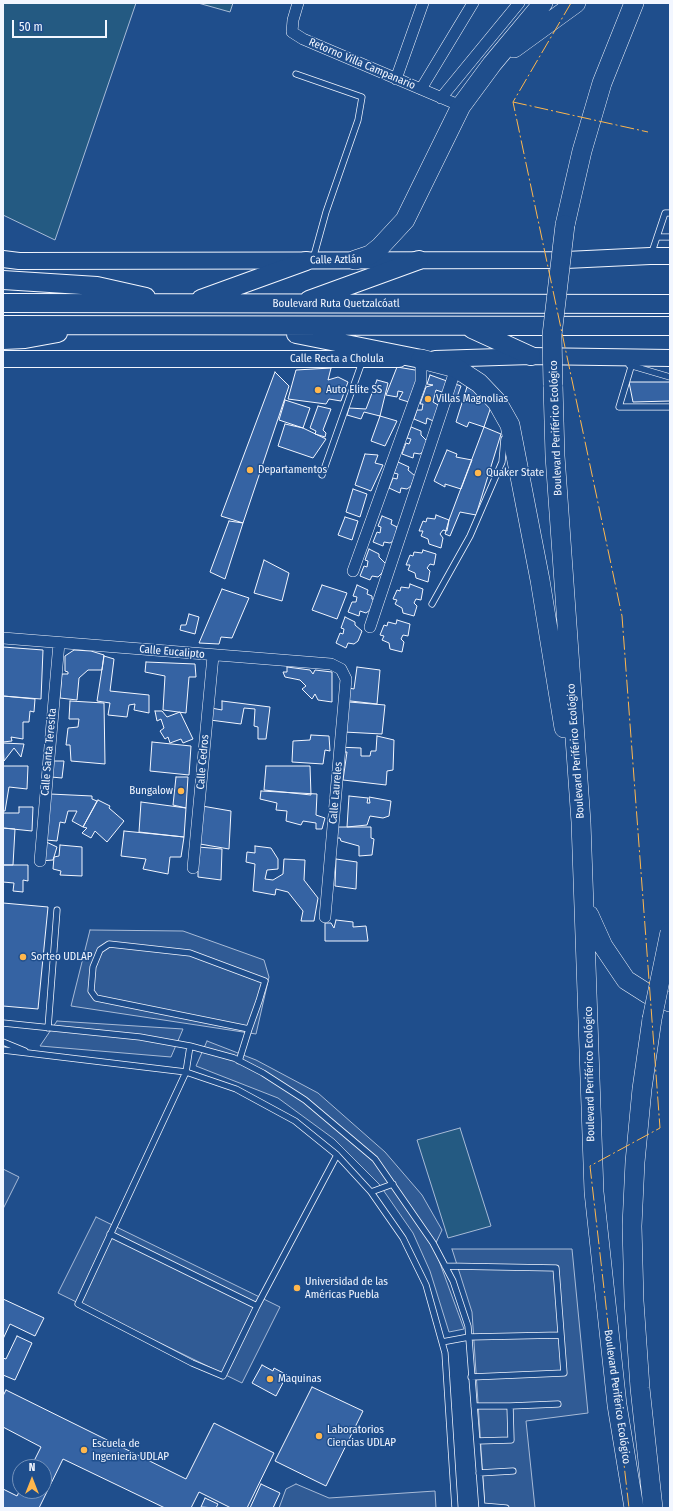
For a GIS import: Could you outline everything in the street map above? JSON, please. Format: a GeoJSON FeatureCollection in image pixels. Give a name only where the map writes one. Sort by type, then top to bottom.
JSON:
{"type":"FeatureCollection","features":[{"type":"Feature","properties":{"kind":"highway"},"geometry":{"type":"LineString","coordinates":[[354,260],[370,255],[380,247],[405,220],[461,106],[492,64],[543,3]]}},
{"type":"Feature","properties":{"kind":"highway"},"geometry":{"type":"LineString","coordinates":[[492,64],[576,3]]}},
{"type":"Feature","properties":{"kind":"highway","name":"Boulevard Periférico Ecológico"},"geometry":{"type":"LineString","coordinates":[[634,3],[602,83],[582,151],[565,225],[552,336],[555,456],[581,822],[585,901],[589,1095],[594,1192],[616,1398],[634,1508]]}},
{"type":"Feature","properties":{"kind":"highway"},"geometry":{"type":"LineString","coordinates":[[421,359],[456,368],[479,382],[497,402],[513,437],[540,580],[569,764],[581,822]]}},
{"type":"Feature","properties":{"kind":"highway"},"geometry":{"type":"LineString","coordinates":[[585,901],[603,946],[626,980],[648,994],[670,1002]]}},
{"type":"Feature","properties":{"kind":"highway","name":"Boulevard Periférico Ecológico"},"geometry":{"type":"LineString","coordinates":[[653,1508],[640,1388],[634,1309],[632,1226],[634,1162],[642,1089],[652,1018],[670,932]]}},
{"type":"Feature","properties":{"kind":"main road","name":"Calle Aztlán"},"geometry":{"type":"LineString","coordinates":[[3,259],[309,261],[566,260],[670,256]]}},
{"type":"Feature","properties":{"kind":"main road"},"geometry":{"type":"LineString","coordinates":[[298,304],[419,260]]}},
{"type":"Feature","properties":{"kind":"main road"},"geometry":{"type":"LineString","coordinates":[[189,304],[309,261]]}},
{"type":"Feature","properties":{"kind":"main road"},"geometry":{"type":"LineString","coordinates":[[3,280],[112,288],[164,304]]}},
{"type":"Feature","properties":{"kind":"main road","name":"Boulevard Ruta Quetzalcóatl"},"geometry":{"type":"LineString","coordinates":[[3,303],[670,304]]}},
{"type":"Feature","properties":{"kind":"main road"},"geometry":{"type":"LineString","coordinates":[[3,325],[465,327],[670,326]]}},
{"type":"Feature","properties":{"kind":"main road"},"geometry":{"type":"LineString","coordinates":[[3,340],[25,339],[96,325]]}},
{"type":"Feature","properties":{"kind":"main road"},"geometry":{"type":"LineString","coordinates":[[258,326],[421,359]]}},
{"type":"Feature","properties":{"kind":"main road"},"geometry":{"type":"LineString","coordinates":[[465,327],[531,356]]}},
{"type":"Feature","properties":{"kind":"main road","name":"Calle Recta a Cholula"},"geometry":{"type":"LineString","coordinates":[[3,359],[421,359],[531,356],[628,362],[670,358]]}},
{"type":"Feature","properties":{"kind":"street","name":"Retorno Villa Campanario"},"geometry":{"type":"LineString","coordinates":[[298,3],[293,20],[292,32],[303,39],[461,106]]}},
{"type":"Feature","properties":{"kind":"street"},"geometry":{"type":"LineString","coordinates":[[396,79],[423,3]]}},
{"type":"Feature","properties":{"kind":"street"},"geometry":{"type":"LineString","coordinates":[[421,89],[473,3]]}},
{"type":"Feature","properties":{"kind":"street"},"geometry":{"type":"LineString","coordinates":[[441,98],[519,3]]}},
{"type":"Feature","properties":{"kind":"street"},"geometry":{"type":"LineString","coordinates":[[353,571],[421,382],[421,359]]}},
{"type":"Feature","properties":{"kind":"street"},"geometry":{"type":"LineString","coordinates":[[370,627],[456,368]]}},
{"type":"Feature","properties":{"kind":"street","name":"Calle Eucalipto"},"geometry":{"type":"LineString","coordinates":[[3,638],[212,656],[331,664],[341,669]]}},
{"type":"Feature","properties":{"kind":"street","name":"Calle Santa Teresita"},"geometry":{"type":"LineString","coordinates":[[40,861],[59,643]]}},
{"type":"Feature","properties":{"kind":"street","name":"Calle Cedros"},"geometry":{"type":"LineString","coordinates":[[193,868],[212,656]]}},
{"type":"Feature","properties":{"kind":"street","name":"Calle Laureles"},"geometry":{"type":"LineString","coordinates":[[325,917],[346,679],[341,669]]}},
{"type":"Feature","properties":{"kind":"lane"},"geometry":{"type":"LineString","coordinates":[[296,74],[362,97],[358,120],[309,261]]}},
{"type":"Feature","properties":{"kind":"lane"},"geometry":{"type":"LineString","coordinates":[[650,256],[665,213],[670,213]]}},
{"type":"Feature","properties":{"kind":"lane"},"geometry":{"type":"LineString","coordinates":[[656,237],[670,237]]}},
{"type":"Feature","properties":{"kind":"lane"},"geometry":{"type":"LineString","coordinates":[[322,474],[363,359]]}},
{"type":"Feature","properties":{"kind":"lane"},"geometry":{"type":"LineString","coordinates":[[670,377],[628,362],[619,407],[670,407]]}},
{"type":"Feature","properties":{"kind":"lane"},"geometry":{"type":"LineString","coordinates":[[432,604],[470,536],[502,462],[504,444],[503,434]]}},
{"type":"Feature","properties":{"kind":"lane"},"geometry":{"type":"LineString","coordinates":[[48,1028],[57,910]]}},
{"type":"Feature","properties":{"kind":"lane"},"geometry":{"type":"LineString","coordinates":[[239,1061],[250,1029],[266,981],[190,953],[109,944],[100,950],[93,967],[91,991],[96,998],[250,1029]]}},
{"type":"Feature","properties":{"kind":"lane"},"geometry":{"type":"LineString","coordinates":[[3,1023],[140,1037],[190,1046],[239,1061],[263,1073],[305,1100],[375,1159],[433,1243],[453,1281],[468,1326],[482,1507],[506,1508]]}},
{"type":"Feature","properties":{"kind":"lane"},"geometry":{"type":"LineString","coordinates":[[3,1042],[33,1054]]}},
{"type":"Feature","properties":{"kind":"lane"},"geometry":{"type":"LineString","coordinates":[[190,1046],[186,1072],[78,1304],[192,1362],[223,1376],[257,1306],[337,1155]]}},
{"type":"Feature","properties":{"kind":"lane"},"geometry":{"type":"LineString","coordinates":[[3,1050],[186,1072],[236,1089],[295,1121],[337,1155],[370,1192],[403,1238],[426,1285],[445,1353],[455,1508]]}},
{"type":"Feature","properties":{"kind":"lane"},"geometry":{"type":"LineString","coordinates":[[370,1192],[393,1184]]}},
{"type":"Feature","properties":{"kind":"lane"},"geometry":{"type":"LineString","coordinates":[[110,1234],[257,1306]]}},
{"type":"Feature","properties":{"kind":"lane"},"geometry":{"type":"LineString","coordinates":[[445,1266],[556,1268],[564,1373],[471,1377]]}},
{"type":"Feature","properties":{"kind":"lane"},"geometry":{"type":"LineString","coordinates":[[442,1342],[469,1337],[561,1335]]}},
{"type":"Feature","properties":{"kind":"lane"},"geometry":{"type":"LineString","coordinates":[[474,1406],[558,1404]]}},
{"type":"Feature","properties":{"kind":"lane"},"geometry":{"type":"LineString","coordinates":[[477,1441],[511,1440],[510,1406]]}},
{"type":"Feature","properties":{"kind":"lane"},"geometry":{"type":"LineString","coordinates":[[479,1473],[513,1471]]}},
{"type":"Feature","properties":{"kind":"shaded area"},"geometry":{"type":"Polygon","coordinates":[[[3,3],[136,3],[55,240],[3,215],[3,3]]]}},
{"type":"Feature","properties":{"kind":"shaded area"},"geometry":{"type":"Polygon","coordinates":[[[198,3],[233,3],[230,12],[198,3]]]}},
{"type":"Feature","properties":{"kind":"shaded area"},"geometry":{"type":"Polygon","coordinates":[[[90,930],[183,931],[264,960],[269,977],[256,1034],[71,1006],[90,930]]]}},
{"type":"Feature","properties":{"kind":"shaded area"},"geometry":{"type":"Polygon","coordinates":[[[57,1021],[183,1029],[171,1057],[40,1046],[57,1021]]]}},
{"type":"Feature","properties":{"kind":"shaded area"},"geometry":{"type":"Polygon","coordinates":[[[207,1041],[256,1060],[318,1093],[385,1152],[422,1195],[442,1230],[434,1247],[464,1329],[449,1332],[430,1271],[413,1233],[379,1184],[334,1139],[278,1098],[196,1066],[207,1041]]]}},
{"type":"Feature","properties":{"kind":"shaded area"},"geometry":{"type":"Polygon","coordinates":[[[460,1128],[491,1226],[448,1238],[417,1140],[460,1128]]]}},
{"type":"Feature","properties":{"kind":"shaded area"},"geometry":{"type":"Polygon","coordinates":[[[3,1169],[19,1177],[3,1209],[3,1169]]]}},
{"type":"Feature","properties":{"kind":"shaded area"},"geometry":{"type":"Polygon","coordinates":[[[96,1217],[280,1307],[242,1383],[58,1293],[96,1217]]]}},
{"type":"Feature","properties":{"kind":"shaded area"},"geometry":{"type":"Polygon","coordinates":[[[452,1249],[572,1249],[588,1413],[526,1421],[535,1508],[485,1508],[472,1312],[452,1249]]]}},
{"type":"Feature","properties":{"kind":"shaded area"},"geometry":{"type":"Polygon","coordinates":[[[296,1484],[329,1498],[435,1491],[436,1508],[279,1508],[286,1489],[296,1484]]]}},
{"type":"Feature","properties":{"kind":"building"},"geometry":{"type":"Polygon","coordinates":[[[397,367],[421,371],[412,403],[399,399],[403,392],[398,391],[397,397],[386,395],[397,367]]]}},
{"type":"Feature","properties":{"kind":"building","name":"Auto Elite SS"},"geometry":{"type":"Polygon","coordinates":[[[331,368],[328,380],[338,377],[348,382],[341,401],[329,399],[326,404],[288,399],[296,370],[331,368]]]}},
{"type":"Feature","properties":{"kind":"building","name":"Departamentos"},"geometry":{"type":"Polygon","coordinates":[[[275,372],[289,386],[243,523],[221,516],[275,372]]]}},
{"type":"Feature","properties":{"kind":"building","name":"Villas Magnolias"},"geometry":{"type":"Polygon","coordinates":[[[430,375],[461,386],[457,397],[436,390],[433,402],[438,405],[438,408],[433,421],[427,418],[426,424],[414,419],[417,410],[422,410],[423,404],[420,404],[426,387],[433,385],[427,384],[430,375]]]}},
{"type":"Feature","properties":{"kind":"building"},"geometry":{"type":"Polygon","coordinates":[[[377,380],[388,383],[380,416],[364,412],[361,419],[347,415],[349,408],[366,409],[377,380]]]}},
{"type":"Feature","properties":{"kind":"building"},"geometry":{"type":"Polygon","coordinates":[[[629,382],[670,382],[670,401],[633,402],[629,382]]]}},
{"type":"Feature","properties":{"kind":"building","name":"Villas Magnolias"},"geometry":{"type":"Polygon","coordinates":[[[467,387],[493,401],[484,427],[469,422],[467,427],[456,422],[467,387]]]}},
{"type":"Feature","properties":{"kind":"building"},"geometry":{"type":"Polygon","coordinates":[[[285,400],[310,408],[303,428],[279,420],[285,400]]]}},
{"type":"Feature","properties":{"kind":"building"},"geometry":{"type":"Polygon","coordinates":[[[318,406],[331,409],[323,430],[326,433],[325,437],[315,434],[316,431],[310,428],[318,406]]]}},
{"type":"Feature","properties":{"kind":"building"},"geometry":{"type":"Polygon","coordinates":[[[380,416],[397,421],[385,446],[371,441],[380,416]]]}},
{"type":"Feature","properties":{"kind":"building","name":"Departamentos"},"geometry":{"type":"Polygon","coordinates":[[[285,424],[303,428],[326,439],[313,458],[278,446],[285,424]]]}},
{"type":"Feature","properties":{"kind":"building","name":"Villas Magnolias"},"geometry":{"type":"Polygon","coordinates":[[[411,427],[421,431],[421,435],[428,442],[424,451],[420,454],[414,453],[413,458],[402,454],[406,443],[409,444],[411,439],[407,438],[411,427]]]}},
{"type":"Feature","properties":{"kind":"building","name":"Quaker State"},"geometry":{"type":"Polygon","coordinates":[[[484,427],[501,434],[476,515],[460,512],[450,536],[445,534],[449,520],[484,427]]]}},
{"type":"Feature","properties":{"kind":"building"},"geometry":{"type":"Polygon","coordinates":[[[447,450],[457,454],[456,457],[472,460],[461,489],[445,484],[445,487],[434,481],[447,450]]]}},
{"type":"Feature","properties":{"kind":"building"},"geometry":{"type":"Polygon","coordinates":[[[365,454],[378,455],[375,463],[383,465],[371,491],[355,485],[365,454]]]}},
{"type":"Feature","properties":{"kind":"building"},"geometry":{"type":"Polygon","coordinates":[[[398,462],[409,467],[408,470],[415,476],[411,486],[407,489],[401,488],[400,493],[389,488],[393,478],[397,479],[398,474],[394,473],[398,462]]]}},
{"type":"Feature","properties":{"kind":"building"},"geometry":{"type":"Polygon","coordinates":[[[353,489],[367,494],[360,517],[346,512],[353,489]]]}},
{"type":"Feature","properties":{"kind":"building"},"geometry":{"type":"Polygon","coordinates":[[[436,515],[449,520],[447,531],[443,530],[440,534],[443,538],[441,548],[429,544],[428,539],[421,536],[423,531],[419,531],[423,521],[426,522],[427,518],[435,519],[436,515]]]}},
{"type":"Feature","properties":{"kind":"building"},"geometry":{"type":"Polygon","coordinates":[[[382,516],[392,520],[391,524],[397,527],[395,540],[390,543],[384,542],[383,546],[373,542],[377,532],[380,533],[381,527],[378,526],[382,516]]]}},
{"type":"Feature","properties":{"kind":"building"},"geometry":{"type":"Polygon","coordinates":[[[345,517],[358,521],[352,540],[338,535],[345,517]]]}},
{"type":"Feature","properties":{"kind":"building"},"geometry":{"type":"Polygon","coordinates":[[[229,521],[243,523],[225,579],[210,572],[229,521]]]}},
{"type":"Feature","properties":{"kind":"building"},"geometry":{"type":"Polygon","coordinates":[[[369,549],[379,554],[379,557],[386,564],[382,573],[378,577],[372,576],[370,580],[360,576],[364,566],[367,567],[368,561],[365,560],[369,549]]]}},
{"type":"Feature","properties":{"kind":"building"},"geometry":{"type":"Polygon","coordinates":[[[423,550],[436,554],[434,565],[430,564],[427,568],[430,571],[428,582],[416,578],[415,573],[408,570],[410,565],[406,565],[410,555],[413,556],[414,552],[422,553],[423,550]]]}},
{"type":"Feature","properties":{"kind":"building"},"geometry":{"type":"Polygon","coordinates":[[[264,560],[289,573],[282,601],[254,593],[264,560]]]}},
{"type":"Feature","properties":{"kind":"building"},"geometry":{"type":"Polygon","coordinates":[[[410,584],[423,589],[421,600],[416,599],[414,603],[417,606],[414,616],[403,613],[402,608],[395,604],[397,600],[393,599],[397,590],[400,591],[401,587],[409,588],[410,584]]]}},
{"type":"Feature","properties":{"kind":"building"},"geometry":{"type":"Polygon","coordinates":[[[322,585],[347,593],[337,619],[312,610],[322,585]]]}},
{"type":"Feature","properties":{"kind":"building"},"geometry":{"type":"Polygon","coordinates":[[[357,585],[368,590],[367,594],[372,596],[372,599],[374,600],[370,610],[366,613],[360,611],[359,616],[348,612],[352,602],[356,602],[357,597],[353,596],[357,585]]]}},
{"type":"Feature","properties":{"kind":"building"},"geometry":{"type":"Polygon","coordinates":[[[222,589],[249,598],[232,638],[221,637],[219,644],[199,643],[222,589]]]}},
{"type":"Feature","properties":{"kind":"building"},"geometry":{"type":"Polygon","coordinates":[[[189,614],[199,617],[195,634],[180,630],[181,625],[186,625],[189,614]]]}},
{"type":"Feature","properties":{"kind":"building"},"geometry":{"type":"Polygon","coordinates":[[[345,617],[355,622],[355,625],[362,631],[358,641],[354,644],[348,643],[346,648],[336,643],[340,633],[343,634],[344,629],[341,628],[345,617]]]}},
{"type":"Feature","properties":{"kind":"building"},"geometry":{"type":"Polygon","coordinates":[[[397,620],[410,624],[408,636],[403,635],[401,639],[404,642],[402,652],[390,649],[389,643],[382,640],[384,636],[380,635],[384,625],[387,626],[388,622],[396,624],[397,620]]]}},
{"type":"Feature","properties":{"kind":"building"},"geometry":{"type":"Polygon","coordinates":[[[3,647],[43,650],[41,699],[3,696],[3,647]]]}},
{"type":"Feature","properties":{"kind":"building"},"geometry":{"type":"Polygon","coordinates":[[[74,650],[91,651],[104,655],[102,670],[88,670],[79,678],[77,700],[60,698],[62,674],[68,674],[68,672],[65,671],[65,656],[74,650]]]}},
{"type":"Feature","properties":{"kind":"building"},"geometry":{"type":"Polygon","coordinates":[[[104,656],[114,659],[110,691],[149,695],[149,713],[134,710],[135,704],[129,705],[127,717],[108,715],[110,703],[97,701],[104,656]]]}},
{"type":"Feature","properties":{"kind":"building"},"geometry":{"type":"Polygon","coordinates":[[[146,662],[195,664],[196,677],[189,677],[186,713],[163,710],[165,676],[145,672],[146,662]]]}},
{"type":"Feature","properties":{"kind":"building"},"geometry":{"type":"Polygon","coordinates":[[[287,667],[310,670],[313,674],[315,670],[332,672],[332,702],[318,700],[315,694],[312,699],[302,689],[306,686],[300,680],[285,677],[283,672],[287,672],[287,667]]]}},
{"type":"Feature","properties":{"kind":"building"},"geometry":{"type":"Polygon","coordinates":[[[357,667],[380,670],[377,704],[342,700],[344,687],[354,689],[357,667]]]}},
{"type":"Feature","properties":{"kind":"building"},"geometry":{"type":"Polygon","coordinates":[[[3,696],[35,699],[34,712],[30,711],[29,722],[23,722],[23,739],[11,737],[12,741],[3,742],[3,696]]]}},
{"type":"Feature","properties":{"kind":"building"},"geometry":{"type":"Polygon","coordinates":[[[70,701],[104,703],[105,764],[71,761],[70,745],[66,745],[68,728],[78,727],[79,719],[69,719],[70,701]]]}},
{"type":"Feature","properties":{"kind":"building"},"geometry":{"type":"Polygon","coordinates":[[[222,701],[270,707],[266,739],[258,739],[258,727],[254,726],[255,709],[244,708],[241,724],[210,720],[211,708],[222,710],[222,701]]]}},
{"type":"Feature","properties":{"kind":"building"},"geometry":{"type":"Polygon","coordinates":[[[349,702],[385,705],[382,734],[344,732],[349,702]]]}},
{"type":"Feature","properties":{"kind":"building"},"geometry":{"type":"Polygon","coordinates":[[[155,711],[162,711],[167,717],[180,712],[193,739],[183,743],[181,739],[170,743],[168,737],[165,739],[160,731],[164,728],[161,719],[157,721],[155,711]]]}},
{"type":"Feature","properties":{"kind":"building"},"geometry":{"type":"Polygon","coordinates":[[[311,735],[329,736],[330,751],[325,750],[323,764],[292,762],[293,741],[310,740],[311,735]]]}},
{"type":"Feature","properties":{"kind":"building"},"geometry":{"type":"Polygon","coordinates":[[[377,736],[394,740],[393,770],[387,771],[386,785],[343,780],[347,752],[337,752],[337,747],[361,748],[361,756],[370,756],[371,751],[376,751],[377,736]]]}},
{"type":"Feature","properties":{"kind":"building"},"geometry":{"type":"Polygon","coordinates":[[[152,742],[191,746],[189,775],[150,771],[152,742]]]}},
{"type":"Feature","properties":{"kind":"building"},"geometry":{"type":"Polygon","coordinates":[[[3,743],[24,744],[21,757],[14,748],[4,761],[3,743]]]}},
{"type":"Feature","properties":{"kind":"building"},"geometry":{"type":"Polygon","coordinates":[[[52,761],[64,761],[62,778],[51,777],[52,761]]]}},
{"type":"Feature","properties":{"kind":"building"},"geometry":{"type":"Polygon","coordinates":[[[3,766],[28,766],[27,789],[9,787],[5,811],[3,811],[3,766]]]}},
{"type":"Feature","properties":{"kind":"building"},"geometry":{"type":"Polygon","coordinates":[[[266,766],[310,766],[311,795],[264,790],[266,766]]]}},
{"type":"Feature","properties":{"kind":"building","name":"Bungalow"},"geometry":{"type":"Polygon","coordinates":[[[176,777],[188,777],[186,808],[173,805],[176,777]]]}},
{"type":"Feature","properties":{"kind":"building"},"geometry":{"type":"Polygon","coordinates":[[[261,791],[317,794],[316,815],[325,818],[322,829],[316,829],[316,823],[303,821],[301,825],[286,821],[287,811],[276,810],[277,803],[260,799],[261,791]]]}},
{"type":"Feature","properties":{"kind":"building"},"geometry":{"type":"Polygon","coordinates":[[[50,794],[92,796],[92,799],[97,801],[83,827],[72,821],[77,811],[68,811],[65,823],[60,822],[57,841],[46,840],[50,794]]]}},
{"type":"Feature","properties":{"kind":"building"},"geometry":{"type":"Polygon","coordinates":[[[349,796],[368,798],[367,803],[370,803],[369,797],[391,801],[389,816],[383,818],[370,816],[367,825],[347,827],[349,796]]]}},
{"type":"Feature","properties":{"kind":"building"},"geometry":{"type":"Polygon","coordinates":[[[98,800],[110,806],[109,808],[124,821],[107,842],[95,831],[91,838],[82,833],[87,828],[83,827],[98,800]]]}},
{"type":"Feature","properties":{"kind":"building"},"geometry":{"type":"Polygon","coordinates":[[[141,802],[186,808],[184,837],[139,832],[141,802]]]}},
{"type":"Feature","properties":{"kind":"building"},"geometry":{"type":"Polygon","coordinates":[[[202,806],[231,811],[229,849],[200,844],[202,806]]]}},
{"type":"Feature","properties":{"kind":"building"},"geometry":{"type":"Polygon","coordinates":[[[19,807],[33,807],[32,831],[3,828],[3,813],[19,813],[19,807]]]}},
{"type":"Feature","properties":{"kind":"building"},"geometry":{"type":"Polygon","coordinates":[[[335,827],[371,827],[371,838],[374,839],[372,855],[359,856],[359,846],[341,841],[340,838],[335,838],[335,827]]]}},
{"type":"Feature","properties":{"kind":"building"},"geometry":{"type":"Polygon","coordinates":[[[3,828],[15,829],[13,865],[3,865],[3,828]]]}},
{"type":"Feature","properties":{"kind":"building"},"geometry":{"type":"Polygon","coordinates":[[[124,831],[184,837],[181,857],[170,857],[168,874],[143,869],[146,859],[121,856],[124,831]]]}},
{"type":"Feature","properties":{"kind":"building"},"geometry":{"type":"Polygon","coordinates":[[[42,840],[57,847],[53,860],[40,861],[42,840]]]}},
{"type":"Feature","properties":{"kind":"building"},"geometry":{"type":"Polygon","coordinates":[[[60,845],[82,847],[82,876],[60,875],[61,871],[53,869],[54,857],[59,856],[60,845]]]}},
{"type":"Feature","properties":{"kind":"building"},"geometry":{"type":"Polygon","coordinates":[[[255,846],[271,848],[278,859],[278,869],[267,870],[265,879],[273,880],[283,874],[284,859],[305,860],[304,880],[318,898],[314,921],[301,921],[303,911],[288,892],[276,889],[275,895],[253,891],[255,864],[246,862],[247,852],[255,853],[255,846]]]}},
{"type":"Feature","properties":{"kind":"building"},"geometry":{"type":"Polygon","coordinates":[[[198,847],[222,849],[221,880],[198,877],[198,871],[195,872],[198,847]]]}},
{"type":"Feature","properties":{"kind":"building"},"geometry":{"type":"Polygon","coordinates":[[[336,859],[357,862],[356,889],[335,886],[336,859]]]}},
{"type":"Feature","properties":{"kind":"building"},"geometry":{"type":"Polygon","coordinates":[[[3,865],[28,865],[28,881],[23,880],[23,892],[13,891],[14,883],[3,882],[3,865]]]}},
{"type":"Feature","properties":{"kind":"building","name":"Sorteo UDLAP"},"geometry":{"type":"Polygon","coordinates":[[[3,903],[48,907],[38,1009],[3,1006],[3,903]]]}},
{"type":"Feature","properties":{"kind":"building"},"geometry":{"type":"Polygon","coordinates":[[[336,920],[353,922],[353,927],[366,926],[368,941],[325,941],[325,923],[331,923],[334,928],[336,920]]]}},
{"type":"Feature","properties":{"kind":"building"},"geometry":{"type":"Polygon","coordinates":[[[3,1299],[44,1318],[35,1336],[10,1324],[3,1339],[3,1299]]]}},
{"type":"Feature","properties":{"kind":"building"},"geometry":{"type":"Polygon","coordinates":[[[17,1336],[32,1343],[15,1380],[3,1375],[3,1358],[6,1359],[17,1336]]]}},
{"type":"Feature","properties":{"kind":"building","name":"Maquinas"},"geometry":{"type":"Polygon","coordinates":[[[262,1365],[273,1371],[274,1368],[287,1375],[276,1396],[252,1383],[262,1365]]]}},
{"type":"Feature","properties":{"kind":"building","name":"Laboratorios Ciencias UDLAP"},"geometry":{"type":"Polygon","coordinates":[[[312,1387],[363,1411],[326,1486],[275,1461],[312,1387]]]}},
{"type":"Feature","properties":{"kind":"building","name":"Escuela de Ingenieria UDLAP"},"geometry":{"type":"Polygon","coordinates":[[[6,1390],[186,1479],[214,1423],[274,1453],[247,1508],[231,1508],[199,1492],[191,1508],[165,1508],[63,1459],[52,1481],[52,1459],[35,1459],[41,1447],[3,1427],[3,1396],[6,1390]]]}},
{"type":"Feature","properties":{"kind":"building"},"geometry":{"type":"Polygon","coordinates":[[[261,1484],[280,1493],[273,1508],[250,1508],[261,1484]]]}},
{"type":"Feature","properties":{"kind":"building","name":"Escuela de Ingenieria UDLAP"},"geometry":{"type":"Polygon","coordinates":[[[3,1489],[12,1494],[12,1499],[43,1499],[39,1508],[3,1508],[3,1489]]]}},
{"type":"Feature","properties":{"kind":"building"},"geometry":{"type":"Polygon","coordinates":[[[205,1498],[218,1504],[216,1508],[201,1507],[205,1498]]]}},
{"type":"Feature","properties":{"kind":"power"},"geometry":{"type":"LineString","coordinates":[[571,3],[513,102],[622,616],[660,1128],[590,1166],[629,1508]]}},
{"type":"Feature","properties":{"kind":"power"},"geometry":{"type":"LineString","coordinates":[[513,102],[648,132]]}},
{"type":"Feature","properties":{"kind":"place","name":"Auto Elite SS"},"geometry":{"type":"Point","coordinates":[318,390]}},
{"type":"Feature","properties":{"kind":"place","name":"Villas Magnolias"},"geometry":{"type":"Point","coordinates":[428,399]}},
{"type":"Feature","properties":{"kind":"place","name":"Departamentos"},"geometry":{"type":"Point","coordinates":[250,470]}},
{"type":"Feature","properties":{"kind":"place","name":"Quaker State"},"geometry":{"type":"Point","coordinates":[478,473]}},
{"type":"Feature","properties":{"kind":"place","name":"Bungalow"},"geometry":{"type":"Point","coordinates":[181,791]}},
{"type":"Feature","properties":{"kind":"place","name":"Sorteo UDLAP"},"geometry":{"type":"Point","coordinates":[23,957]}},
{"type":"Feature","properties":{"kind":"place","name":"Universidad de las Américas Puebla"},"geometry":{"type":"Point","coordinates":[297,1288]}},
{"type":"Feature","properties":{"kind":"place","name":"Maquinas"},"geometry":{"type":"Point","coordinates":[270,1379]}},
{"type":"Feature","properties":{"kind":"place","name":"Laboratorios Ciencias UDLAP"},"geometry":{"type":"Point","coordinates":[319,1436]}},
{"type":"Feature","properties":{"kind":"place","name":"Escuela de Ingenieria UDLAP"},"geometry":{"type":"Point","coordinates":[84,1450]}}]}
